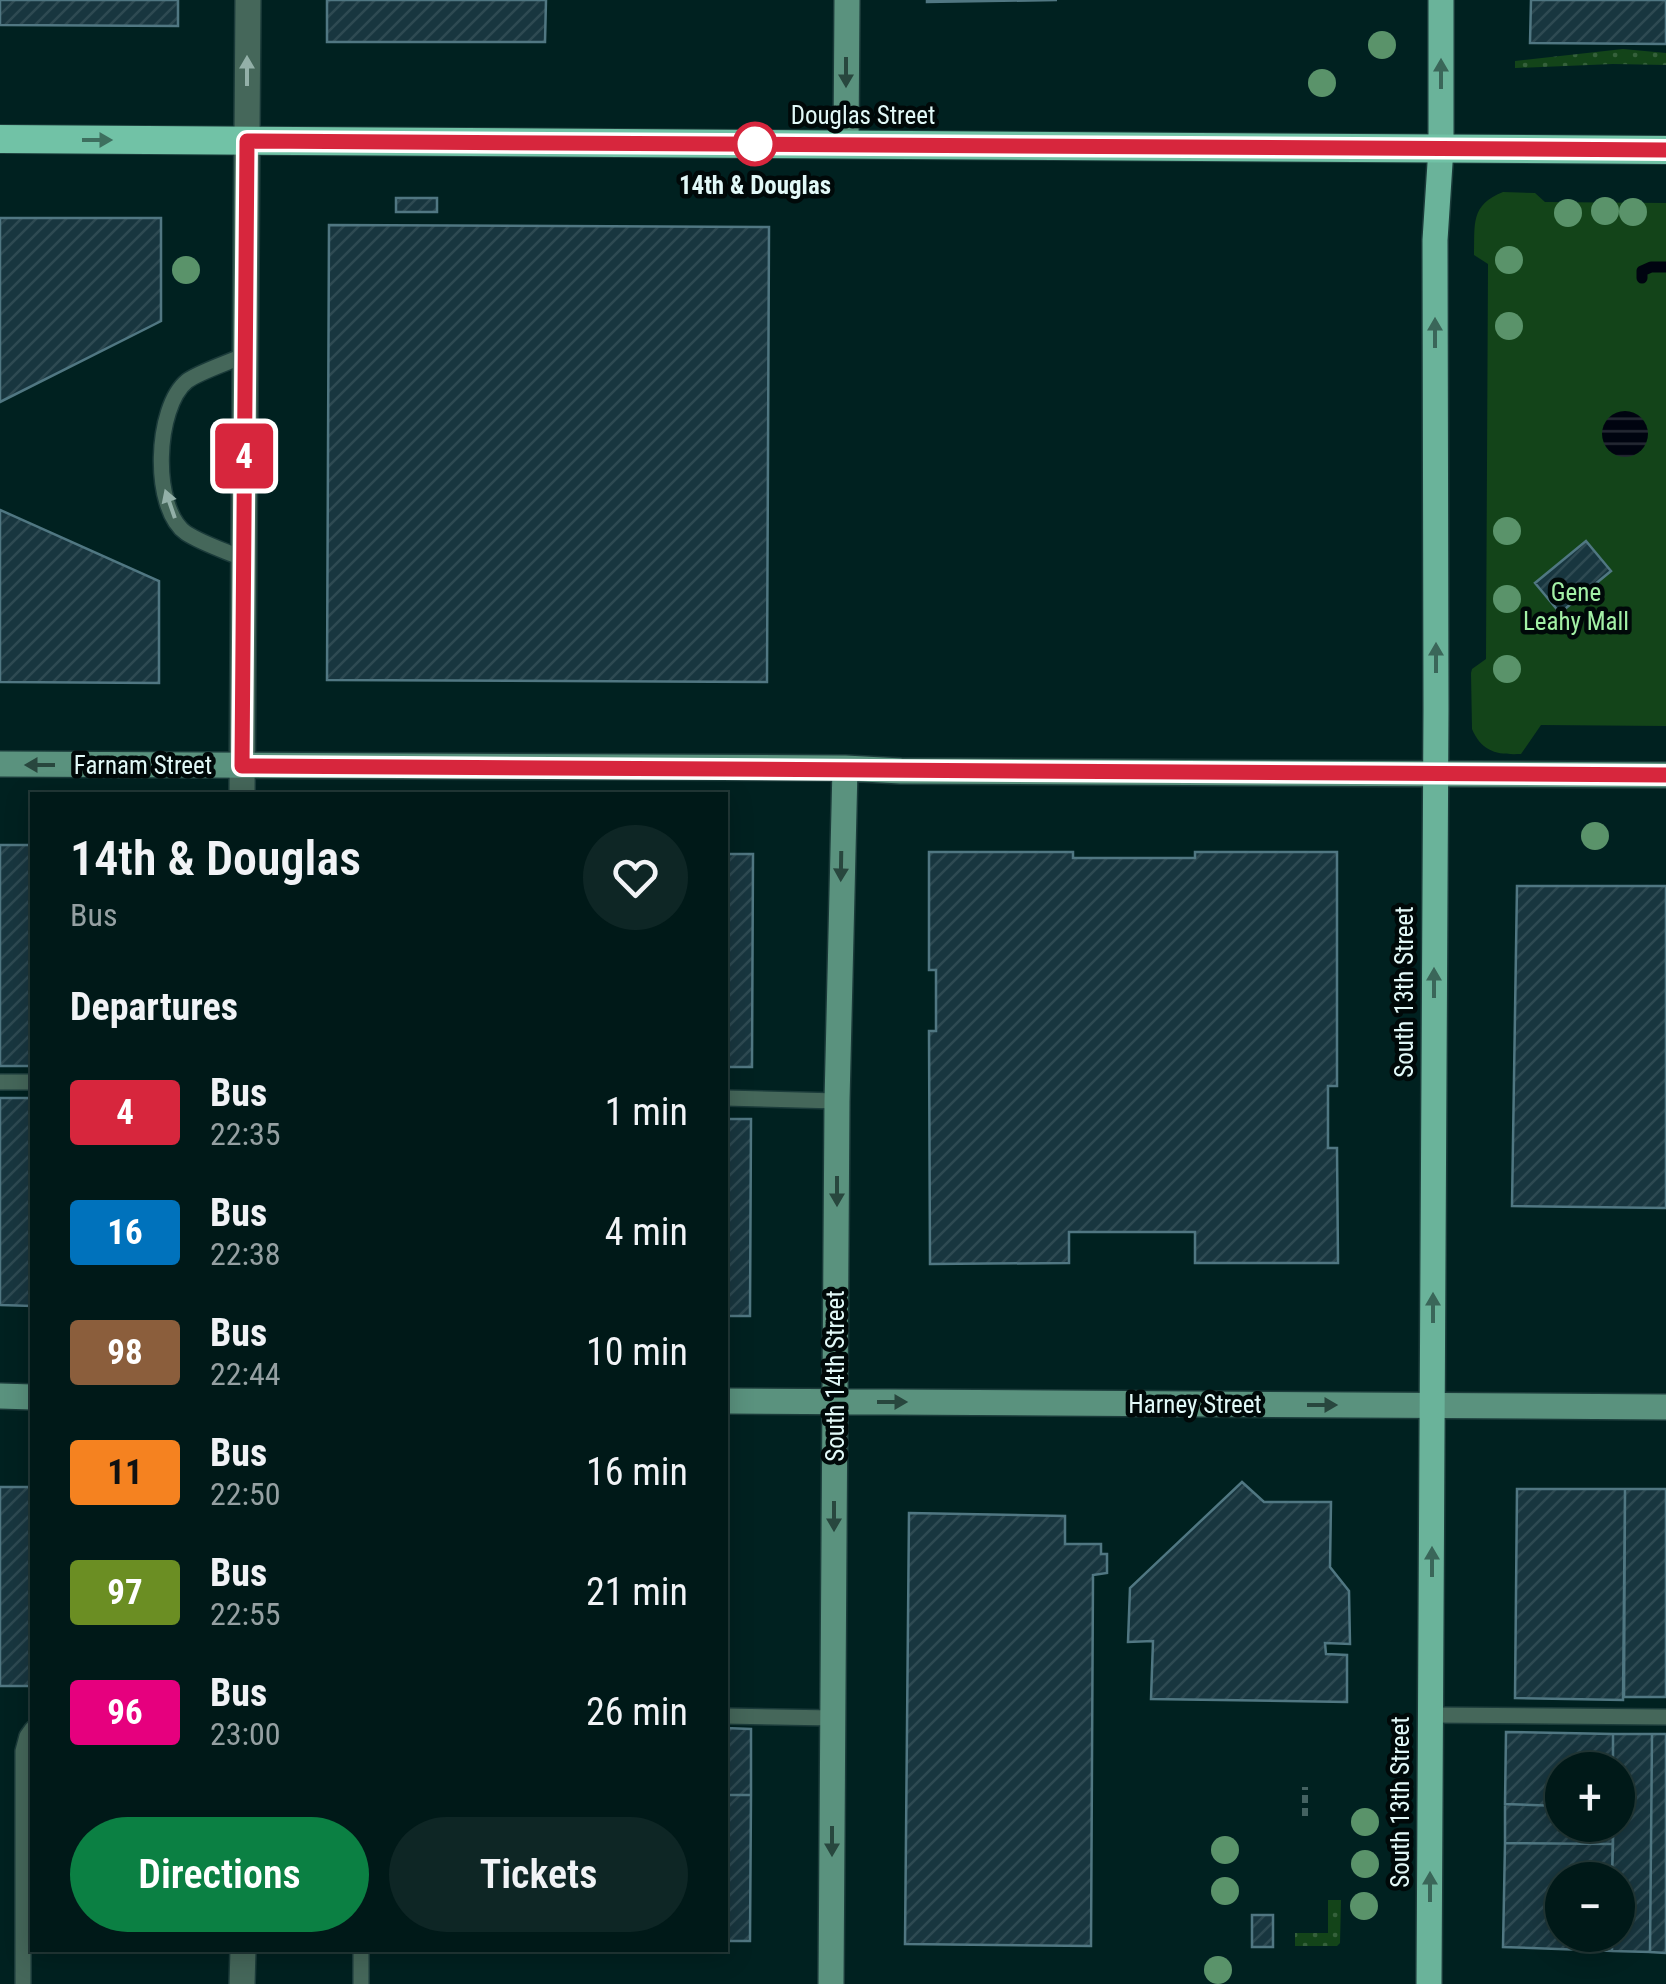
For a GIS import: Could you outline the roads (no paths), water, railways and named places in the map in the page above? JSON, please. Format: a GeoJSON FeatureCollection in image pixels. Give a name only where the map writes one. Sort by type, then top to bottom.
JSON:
{"type":"FeatureCollection","features":[{"type":"Feature","properties":{"kind":"highway","name":"Douglas Street"},"geometry":{"type":"LineString","coordinates":[[0,139],[1666,150]]}},
{"type":"Feature","properties":{"kind":"main road"},"geometry":{"type":"LineString","coordinates":[[846,144],[847,0]]}},
{"type":"Feature","properties":{"kind":"main road","name":"South 13th Street"},"geometry":{"type":"LineString","coordinates":[[1429,1984],[1435,240],[1442,0]]}},
{"type":"Feature","properties":{"kind":"main road","name":"Farnam Street"},"geometry":{"type":"LineString","coordinates":[[0,764],[1666,775]]}},
{"type":"Feature","properties":{"kind":"main road","name":"South 14th Street"},"geometry":{"type":"LineString","coordinates":[[832,1984],[837,1101],[844,768]]}},
{"type":"Feature","properties":{"kind":"main road"},"geometry":{"type":"LineString","coordinates":[[0,1396],[30,1396]]}},
{"type":"Feature","properties":{"kind":"main road","name":"Harney Street"},"geometry":{"type":"LineString","coordinates":[[728,1401],[1666,1407]]}},
{"type":"Feature","properties":{"kind":"street"},"geometry":{"type":"LineString","coordinates":[[242,792],[248,0]]}},
{"type":"Feature","properties":{"kind":"street"},"geometry":{"type":"LineString","coordinates":[[242,1984],[244,1952]]}},
{"type":"Feature","properties":{"kind":"lane"},"geometry":{"type":"LineString","coordinates":[[244,559],[184,532],[168,510],[163,431],[170,403],[188,380],[245,355]]}},
{"type":"Feature","properties":{"kind":"lane"},"geometry":{"type":"LineString","coordinates":[[0,1082],[30,1082]]}},
{"type":"Feature","properties":{"kind":"lane"},"geometry":{"type":"LineString","coordinates":[[728,1098],[837,1101]]}},
{"type":"Feature","properties":{"kind":"lane"},"geometry":{"type":"LineString","coordinates":[[728,1716],[833,1718]]}},
{"type":"Feature","properties":{"kind":"lane"},"geometry":{"type":"LineString","coordinates":[[1431,1716],[1666,1717]]}},
{"type":"Feature","properties":{"kind":"lane"},"geometry":{"type":"LineString","coordinates":[[23,1984],[28,1920],[23,1751],[30,1732]]}},
{"type":"Feature","properties":{"kind":"lane"},"geometry":{"type":"LineString","coordinates":[[361,1952],[361,1984]]}},
{"type":"Feature","properties":{"kind":"waterway"},"geometry":{"type":"LineString","coordinates":[[1642,278],[1642,271],[1666,267]]}},
{"type":"Feature","properties":{"kind":"place","name":"14th & Douglas"},"geometry":{"type":"Point","coordinates":[755,144]}},
{"type":"Feature","properties":{"kind":"park label","name":"Gene Leahy Mall"},"geometry":{"type":"Point","coordinates":[1576,606]}}]}
